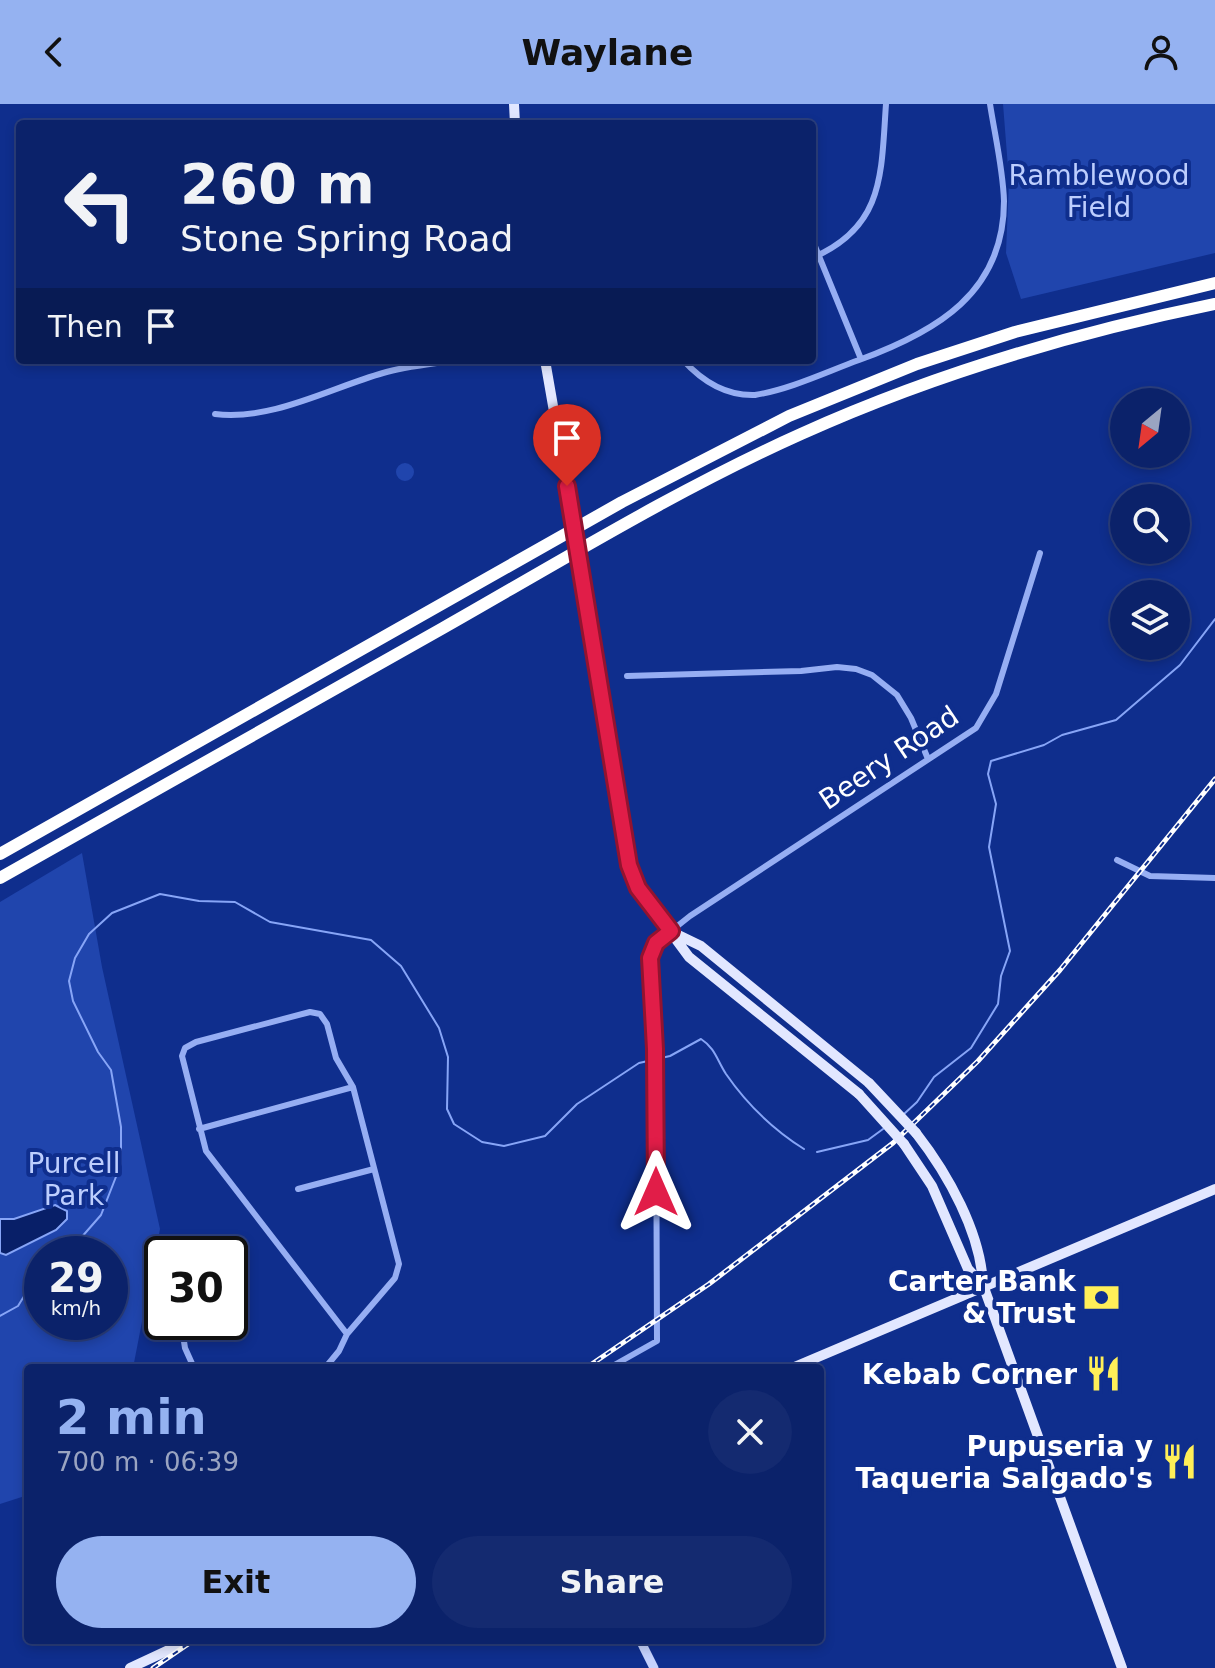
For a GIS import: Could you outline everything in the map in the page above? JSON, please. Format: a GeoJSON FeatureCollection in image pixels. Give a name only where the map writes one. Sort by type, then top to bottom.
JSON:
{"type":"FeatureCollection","features":[{"type":"Feature","properties":{"kind":"highway"},"geometry":{"type":"LineString","coordinates":[[0,854],[628,499],[751,434],[881,378],[979,343],[1081,313],[1215,283]]}},
{"type":"Feature","properties":{"kind":"highway"},"geometry":{"type":"LineString","coordinates":[[0,878],[638,518],[781,443],[887,398],[1018,352],[1215,304]]}},
{"type":"Feature","properties":{"kind":"main road"},"geometry":{"type":"LineString","coordinates":[[546,364],[629,865],[638,888],[689,957],[859,1094],[904,1144],[932,1186],[968,1269],[983,1285]]}},
{"type":"Feature","properties":{"kind":"main road"},"geometry":{"type":"LineString","coordinates":[[671,931],[701,946],[869,1083],[932,1153],[963,1214],[982,1265],[983,1285],[1122,1668]]}},
{"type":"Feature","properties":{"kind":"main road"},"geometry":{"type":"LineString","coordinates":[[801,1364],[1215,1189]]}},
{"type":"Feature","properties":{"kind":"main road"},"geometry":{"type":"LineString","coordinates":[[130,1668],[181,1644]]}},
{"type":"Feature","properties":{"kind":"street"},"geometry":{"type":"LineString","coordinates":[[861,359],[816,256],[851,235],[871,209],[880,178],[886,104]]}},
{"type":"Feature","properties":{"kind":"street"},"geometry":{"type":"LineString","coordinates":[[687,364],[707,382],[746,395],[769,393],[861,359],[936,326],[964,302],[988,267],[1001,230],[1004,202],[990,104]]}},
{"type":"Feature","properties":{"kind":"street"},"geometry":{"type":"LineString","coordinates":[[215,414],[232,416],[277,409],[388,372],[434,364]]}},
{"type":"Feature","properties":{"kind":"street","name":"Beery Road"},"geometry":{"type":"LineString","coordinates":[[671,931],[970,734],[987,714],[1002,677],[1040,553]]}},
{"type":"Feature","properties":{"kind":"street"},"geometry":{"type":"LineString","coordinates":[[627,676],[801,671],[837,667],[856,669],[879,679],[897,695],[911,718],[928,759]]}},
{"type":"Feature","properties":{"kind":"street"},"geometry":{"type":"LineString","coordinates":[[1117,860],[1150,876],[1215,878]]}},
{"type":"Feature","properties":{"kind":"street"},"geometry":{"type":"LineString","coordinates":[[616,1364],[657,1341],[656,1073],[650,958],[656,943],[671,931]]}},
{"type":"Feature","properties":{"kind":"street"},"geometry":{"type":"LineString","coordinates":[[328,1364],[347,1334],[393,1280],[399,1267],[353,1087],[336,1058],[327,1024],[320,1014],[310,1012],[196,1042],[185,1048],[182,1056],[206,1151],[347,1334]]}},
{"type":"Feature","properties":{"kind":"street"},"geometry":{"type":"LineString","coordinates":[[199,1129],[353,1087]]}},
{"type":"Feature","properties":{"kind":"street"},"geometry":{"type":"LineString","coordinates":[[298,1189],[374,1169]]}},
{"type":"Feature","properties":{"kind":"street"},"geometry":{"type":"LineString","coordinates":[[184,1340],[192,1364]]}},
{"type":"Feature","properties":{"kind":"street"},"geometry":{"type":"LineString","coordinates":[[642,1644],[654,1668]]}},
{"type":"Feature","properties":{"kind":"green space","name":"Ramblewood Field"},"geometry":{"type":"Polygon","coordinates":[[[1003,104],[1215,104],[1215,253],[1021,299],[1006,253],[1009,180],[1003,104]]]}},
{"type":"Feature","properties":{"kind":"green space"},"geometry":{"type":"Polygon","coordinates":[[[401,463],[409,463],[414,472],[412,479],[401,481],[396,476],[396,468],[401,463]]]}},
{"type":"Feature","properties":{"kind":"green space","name":"Purcell Park"},"geometry":{"type":"Polygon","coordinates":[[[82,853],[102,967],[160,1229],[159,1236],[144,1236],[144,1311],[134,1364],[24,1364],[24,1496],[0,1504],[0,902],[82,853]]]}},
{"type":"Feature","properties":{"kind":"shaded area"},"geometry":{"type":"Polygon","coordinates":[[[55,1205],[67,1211],[67,1219],[56,1230],[44,1236],[24,1236],[24,1246],[6,1255],[0,1253],[0,1219],[14,1219],[55,1205]]]}},
{"type":"Feature","properties":{"kind":"waterway"},"geometry":{"type":"LineString","coordinates":[[904,1114],[917,1102],[934,1077],[971,1048],[998,1004],[1001,976],[1010,951],[989,847],[996,804],[988,774],[991,761],[1044,745],[1062,735],[1116,720],[1180,665],[1215,619]]}},
{"type":"Feature","properties":{"kind":"waterway"},"geometry":{"type":"LineString","coordinates":[[83,1236],[101,1215],[121,1164],[121,1127],[111,1070],[98,1052],[73,1001],[69,981],[75,958],[89,934],[112,913],[160,894],[199,901],[235,902],[270,922],[371,940],[401,966],[439,1028],[448,1057],[447,1109],[454,1124],[482,1142],[504,1146],[545,1136],[577,1104],[639,1063],[670,1056],[701,1039],[713,1050],[726,1074],[752,1105],[771,1125],[804,1149]]}},
{"type":"Feature","properties":{"kind":"waterway"},"geometry":{"type":"LineString","coordinates":[[817,1152],[868,1140],[883,1129]]}},
{"type":"Feature","properties":{"kind":"waterway"},"geometry":{"type":"LineString","coordinates":[[0,1316],[18,1306],[24,1296]]}},
{"type":"Feature","properties":{"kind":"railway"},"geometry":{"type":"LineString","coordinates":[[592,1364],[709,1284],[893,1143],[978,1061],[1060,970],[1215,779]]}},
{"type":"Feature","properties":{"kind":"railway"},"geometry":{"type":"LineString","coordinates":[[153,1668],[188,1644]]}},
{"type":"Feature","properties":{"kind":"place","name":"Carter Bank & Trust"},"geometry":{"type":"Point","coordinates":[1102,1297]}},
{"type":"Feature","properties":{"kind":"place","name":"Kebab Corner"},"geometry":{"type":"Point","coordinates":[1103,1374]}},
{"type":"Feature","properties":{"kind":"place","name":"Pupuseria y Taqueria Salgado's"},"geometry":{"type":"Point","coordinates":[1179,1462]}},
{"type":"Feature","properties":{"kind":"route"},"geometry":{"type":"LineString","coordinates":[[567,486],[616,802],[629,865],[649,906],[671,931],[656,943],[650,958],[655,1049],[656,1192]]}}]}
